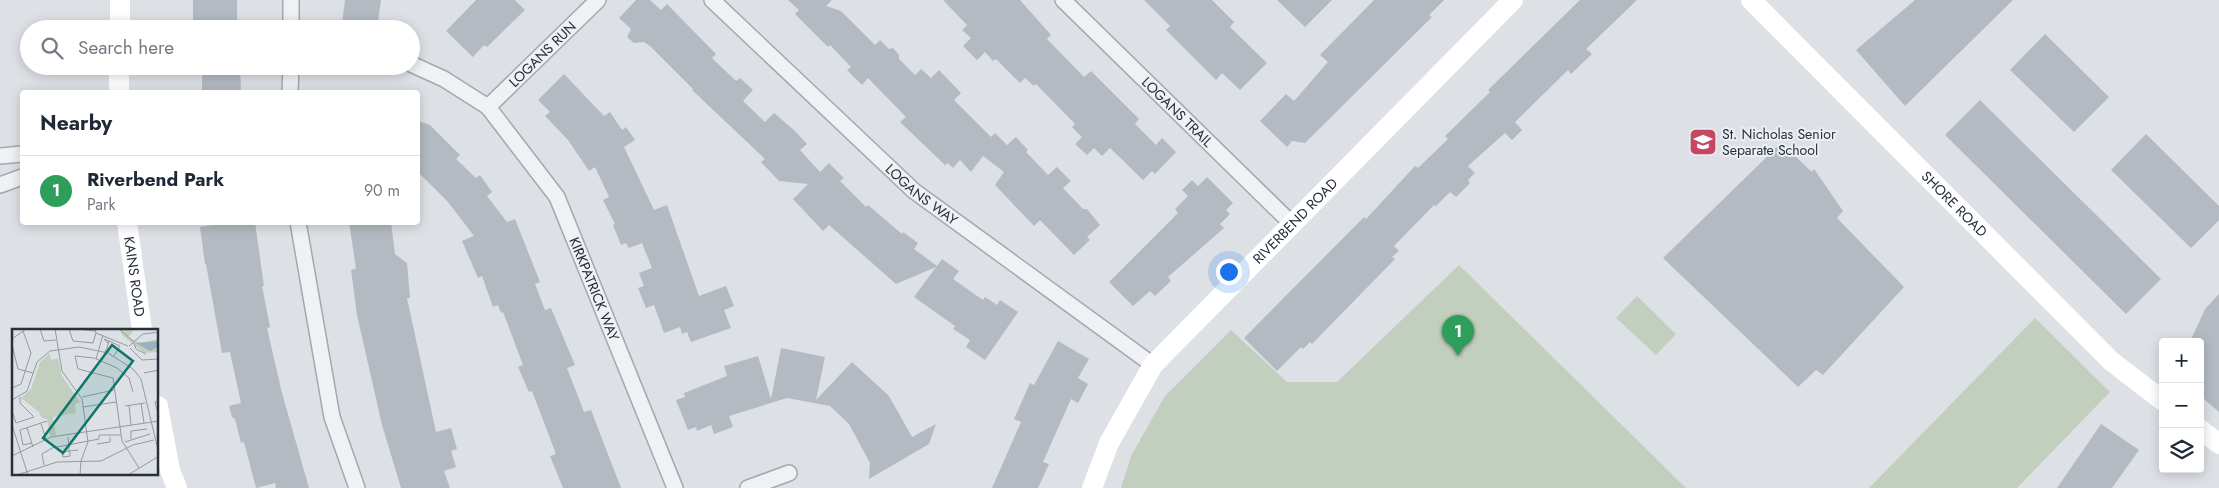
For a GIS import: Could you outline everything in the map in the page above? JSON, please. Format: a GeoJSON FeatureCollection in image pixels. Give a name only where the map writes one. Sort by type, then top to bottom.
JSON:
{"type":"FeatureCollection","features":[{"type":"Feature","properties":{"kind":"street"},"geometry":{"type":"LineString","coordinates":[[120,0],[120,20]]}},
{"type":"Feature","properties":{"kind":"street"},"geometry":{"type":"LineString","coordinates":[[291,0],[291,20]]}},
{"type":"Feature","properties":{"kind":"street","name":"LOGANS RUN"},"geometry":{"type":"LineString","coordinates":[[488,107],[598,0]]}},
{"type":"Feature","properties":{"kind":"street","name":"LOGANS WAY"},"geometry":{"type":"LineString","coordinates":[[712,0],[914,191],[1153,365]]}},
{"type":"Feature","properties":{"kind":"street","name":"LOGANS TRAIL"},"geometry":{"type":"LineString","coordinates":[[1063,0],[1291,223]]}},
{"type":"Feature","properties":{"kind":"street","name":"RIVERBEND ROAD"},"geometry":{"type":"LineString","coordinates":[[1092,488],[1109,443],[1153,365],[1513,0]]}},
{"type":"Feature","properties":{"kind":"street","name":"SHORE ROAD"},"geometry":{"type":"LineString","coordinates":[[1751,0],[2111,361],[2159,398]]}},
{"type":"Feature","properties":{"kind":"street"},"geometry":{"type":"LineString","coordinates":[[420,68],[444,79],[488,107]]}},
{"type":"Feature","properties":{"kind":"street"},"geometry":{"type":"LineString","coordinates":[[119,90],[120,75]]}},
{"type":"Feature","properties":{"kind":"street"},"geometry":{"type":"LineString","coordinates":[[290,90],[291,75]]}},
{"type":"Feature","properties":{"kind":"street","name":"KIRKPATRICK WAY"},"geometry":{"type":"LineString","coordinates":[[488,107],[557,197],[675,488]]}},
{"type":"Feature","properties":{"kind":"street"},"geometry":{"type":"LineString","coordinates":[[0,156],[20,154]]}},
{"type":"Feature","properties":{"kind":"street"},"geometry":{"type":"LineString","coordinates":[[0,185],[20,179]]}},
{"type":"Feature","properties":{"kind":"street","name":"KAINS ROAD"},"geometry":{"type":"LineString","coordinates":[[127,225],[142,329]]}},
{"type":"Feature","properties":{"kind":"street"},"geometry":{"type":"LineString","coordinates":[[299,225],[332,417],[356,488]]}},
{"type":"Feature","properties":{"kind":"street"},"geometry":{"type":"LineString","coordinates":[[159,411],[170,470],[177,488]]}},
{"type":"Feature","properties":{"kind":"street"},"geometry":{"type":"LineString","coordinates":[[2204,432],[2219,444]]}},
{"type":"Feature","properties":{"kind":"street"},"geometry":{"type":"LineString","coordinates":[[748,488],[789,473]]}},
{"type":"Feature","properties":{"kind":"green space"},"geometry":{"type":"Polygon","coordinates":[[[1459,265],[1686,488],[1121,488],[1131,456],[1165,396],[1231,330],[1287,382],[1337,382],[1459,265]]]}},
{"type":"Feature","properties":{"kind":"green space"},"geometry":{"type":"Polygon","coordinates":[[[1637,296],[1676,334],[1656,355],[1616,318],[1637,296]]]}},
{"type":"Feature","properties":{"kind":"green space"},"geometry":{"type":"Polygon","coordinates":[[[2035,318],[2110,392],[2017,488],[1869,488],[2035,318]]]}},
{"type":"Feature","properties":{"kind":"building"},"geometry":{"type":"Polygon","coordinates":[[[193,0],[237,0],[237,20],[193,20],[193,0]]]}},
{"type":"Feature","properties":{"kind":"building"},"geometry":{"type":"Polygon","coordinates":[[[345,0],[381,0],[378,20],[342,20],[345,0]]]}},
{"type":"Feature","properties":{"kind":"building"},"geometry":{"type":"Polygon","coordinates":[[[476,0],[515,0],[525,10],[487,47],[484,45],[473,57],[446,31],[476,0]]]}},
{"type":"Feature","properties":{"kind":"building"},"geometry":{"type":"Polygon","coordinates":[[[636,0],[650,0],[661,10],[667,4],[716,54],[712,58],[736,81],[740,78],[753,90],[743,101],[765,122],[774,113],[795,131],[807,144],[800,150],[820,172],[829,163],[844,178],[840,181],[866,207],[868,205],[902,234],[903,232],[918,243],[914,249],[937,266],[942,259],[959,271],[953,279],[983,300],[985,297],[997,305],[1000,300],[1018,312],[985,360],[966,347],[970,340],[953,329],[955,326],[914,297],[936,267],[896,284],[829,225],[823,231],[793,199],[808,184],[779,181],[761,162],[765,159],[692,90],[650,46],[644,42],[634,43],[627,37],[631,29],[619,18],[636,0]]]}},
{"type":"Feature","properties":{"kind":"building"},"geometry":{"type":"Polygon","coordinates":[[[788,0],[832,0],[826,6],[841,11],[875,45],[880,40],[889,49],[893,48],[899,55],[899,59],[915,75],[921,69],[931,78],[939,70],[961,93],[954,100],[991,137],[995,133],[1007,145],[1016,137],[1028,150],[1026,152],[1048,175],[1057,167],[1071,181],[1063,188],[1083,209],[1087,209],[1100,225],[1087,237],[1090,240],[1074,255],[1040,220],[1034,226],[995,185],[1004,172],[983,156],[971,172],[960,160],[953,168],[948,163],[945,165],[900,122],[906,117],[868,78],[862,85],[847,70],[851,67],[830,45],[828,47],[795,14],[799,10],[788,0]]]}},
{"type":"Feature","properties":{"kind":"building"},"geometry":{"type":"Polygon","coordinates":[[[943,0],[1020,0],[1051,35],[1047,39],[1084,77],[1091,71],[1139,119],[1135,124],[1156,145],[1162,138],[1176,152],[1155,174],[1152,171],[1143,180],[1110,148],[1102,156],[1094,148],[1087,155],[1075,144],[1082,137],[1072,127],[1075,124],[1036,84],[1034,86],[1025,78],[1020,83],[996,59],[993,61],[985,52],[977,60],[963,46],[971,38],[962,30],[967,25],[943,0]]]}},
{"type":"Feature","properties":{"kind":"building"},"geometry":{"type":"Polygon","coordinates":[[[1144,0],[1212,0],[1234,22],[1230,27],[1267,63],[1240,90],[1222,73],[1216,80],[1166,30],[1170,26],[1144,0]]]}},
{"type":"Feature","properties":{"kind":"building"},"geometry":{"type":"Polygon","coordinates":[[[1277,0],[1332,0],[1305,27],[1277,0]]]}},
{"type":"Feature","properties":{"kind":"building"},"geometry":{"type":"Polygon","coordinates":[[[1374,0],[1444,0],[1429,15],[1432,17],[1305,143],[1292,141],[1287,147],[1260,121],[1286,94],[1294,101],[1328,62],[1320,55],[1374,0]]]}},
{"type":"Feature","properties":{"kind":"building"},"geometry":{"type":"Polygon","coordinates":[[[1580,0],[1637,0],[1586,49],[1592,54],[1571,74],[1568,70],[1515,122],[1522,130],[1512,140],[1505,133],[1468,166],[1475,173],[1468,180],[1470,183],[1456,197],[1450,192],[1436,206],[1434,205],[1394,246],[1399,251],[1392,257],[1395,259],[1312,344],[1310,342],[1303,349],[1301,347],[1277,371],[1244,338],[1364,217],[1366,219],[1415,166],[1418,168],[1448,139],[1445,136],[1490,92],[1488,90],[1580,0]]]}},
{"type":"Feature","properties":{"kind":"building"},"geometry":{"type":"Polygon","coordinates":[[[1915,0],[2013,0],[1905,106],[1856,50],[1915,0]]]}},
{"type":"Feature","properties":{"kind":"building"},"geometry":{"type":"Polygon","coordinates":[[[2045,34],[2109,97],[2074,132],[2010,70],[2045,34]]]}},
{"type":"Feature","properties":{"kind":"building"},"geometry":{"type":"Polygon","coordinates":[[[564,74],[604,116],[610,112],[622,130],[626,127],[635,140],[624,147],[654,210],[667,205],[699,296],[726,286],[734,306],[724,310],[731,328],[691,342],[687,332],[682,334],[680,327],[664,333],[654,305],[646,308],[638,288],[644,286],[639,273],[652,268],[642,243],[629,248],[626,243],[621,245],[613,225],[615,224],[603,200],[609,197],[595,167],[589,171],[568,140],[545,116],[550,112],[538,100],[564,74]]]}},
{"type":"Feature","properties":{"kind":"building"},"geometry":{"type":"Polygon","coordinates":[[[202,75],[240,75],[241,90],[202,90],[202,75]]]}},
{"type":"Feature","properties":{"kind":"building"},"geometry":{"type":"Polygon","coordinates":[[[1980,100],[2161,279],[2126,314],[1945,135],[1980,100]]]}},
{"type":"Feature","properties":{"kind":"building"},"geometry":{"type":"Polygon","coordinates":[[[420,122],[430,125],[460,155],[456,159],[476,178],[480,175],[492,192],[487,196],[507,222],[515,219],[540,282],[535,284],[545,310],[551,308],[575,365],[567,368],[584,412],[591,410],[621,488],[563,488],[550,456],[556,454],[532,391],[529,392],[518,367],[523,365],[503,312],[501,313],[498,305],[493,307],[482,276],[478,278],[462,241],[474,236],[448,202],[420,174],[420,122]]]}},
{"type":"Feature","properties":{"kind":"building"},"geometry":{"type":"Polygon","coordinates":[[[2146,134],[2219,206],[2219,220],[2191,248],[2111,170],[2146,134]]]}},
{"type":"Feature","properties":{"kind":"building"},"geometry":{"type":"Polygon","coordinates":[[[1781,143],[1812,172],[1814,169],[1843,211],[1837,218],[1904,287],[1823,375],[1816,370],[1798,387],[1663,258],[1781,143]]]}},
{"type":"Feature","properties":{"kind":"building"},"geometry":{"type":"Polygon","coordinates":[[[1207,177],[1233,203],[1226,210],[1230,214],[1220,224],[1224,228],[1168,277],[1171,281],[1155,296],[1150,291],[1133,306],[1109,282],[1178,213],[1175,209],[1188,196],[1182,190],[1192,180],[1198,186],[1207,177]]]}},
{"type":"Feature","properties":{"kind":"building"},"geometry":{"type":"Polygon","coordinates":[[[213,225],[255,225],[264,286],[262,286],[270,327],[267,328],[282,393],[309,488],[276,488],[275,483],[256,488],[244,442],[241,443],[235,419],[232,417],[229,406],[241,403],[230,352],[222,353],[200,227],[213,225]]]}},
{"type":"Feature","properties":{"kind":"building"},"geometry":{"type":"Polygon","coordinates":[[[349,225],[391,225],[395,254],[407,263],[410,298],[407,298],[436,432],[451,428],[457,449],[451,451],[456,467],[444,471],[450,488],[401,488],[382,425],[357,315],[351,270],[356,269],[349,225]]]}},
{"type":"Feature","properties":{"kind":"building"},"geometry":{"type":"Polygon","coordinates":[[[2219,294],[2219,412],[2204,398],[2204,338],[2192,338],[2205,309],[2219,294]]]}},
{"type":"Feature","properties":{"kind":"building"},"geometry":{"type":"Polygon","coordinates":[[[1058,341],[1089,359],[1078,378],[1088,384],[1078,403],[1071,399],[1043,462],[1049,464],[1038,488],[992,488],[1021,422],[1014,419],[1030,383],[1034,385],[1058,341]]]}},
{"type":"Feature","properties":{"kind":"building"},"geometry":{"type":"Polygon","coordinates":[[[781,348],[825,357],[816,400],[852,362],[889,396],[912,437],[936,424],[929,444],[869,479],[870,463],[849,424],[830,406],[787,398],[729,416],[733,427],[714,434],[711,425],[697,431],[696,427],[688,430],[676,400],[685,397],[684,393],[727,376],[724,366],[758,356],[771,399],[781,348]]]}},
{"type":"Feature","properties":{"kind":"building"},"geometry":{"type":"Polygon","coordinates":[[[2101,424],[2139,450],[2112,488],[2057,488],[2101,424]]]}},
{"type":"Feature","properties":{"kind":"place","name":"St. Nicholas Senior Separate School"},"geometry":{"type":"Point","coordinates":[1703,142]}},
{"type":"Feature","properties":{"kind":"place","name":"Riverbend Park"},"geometry":{"type":"Point","coordinates":[1458,356]}}]}
